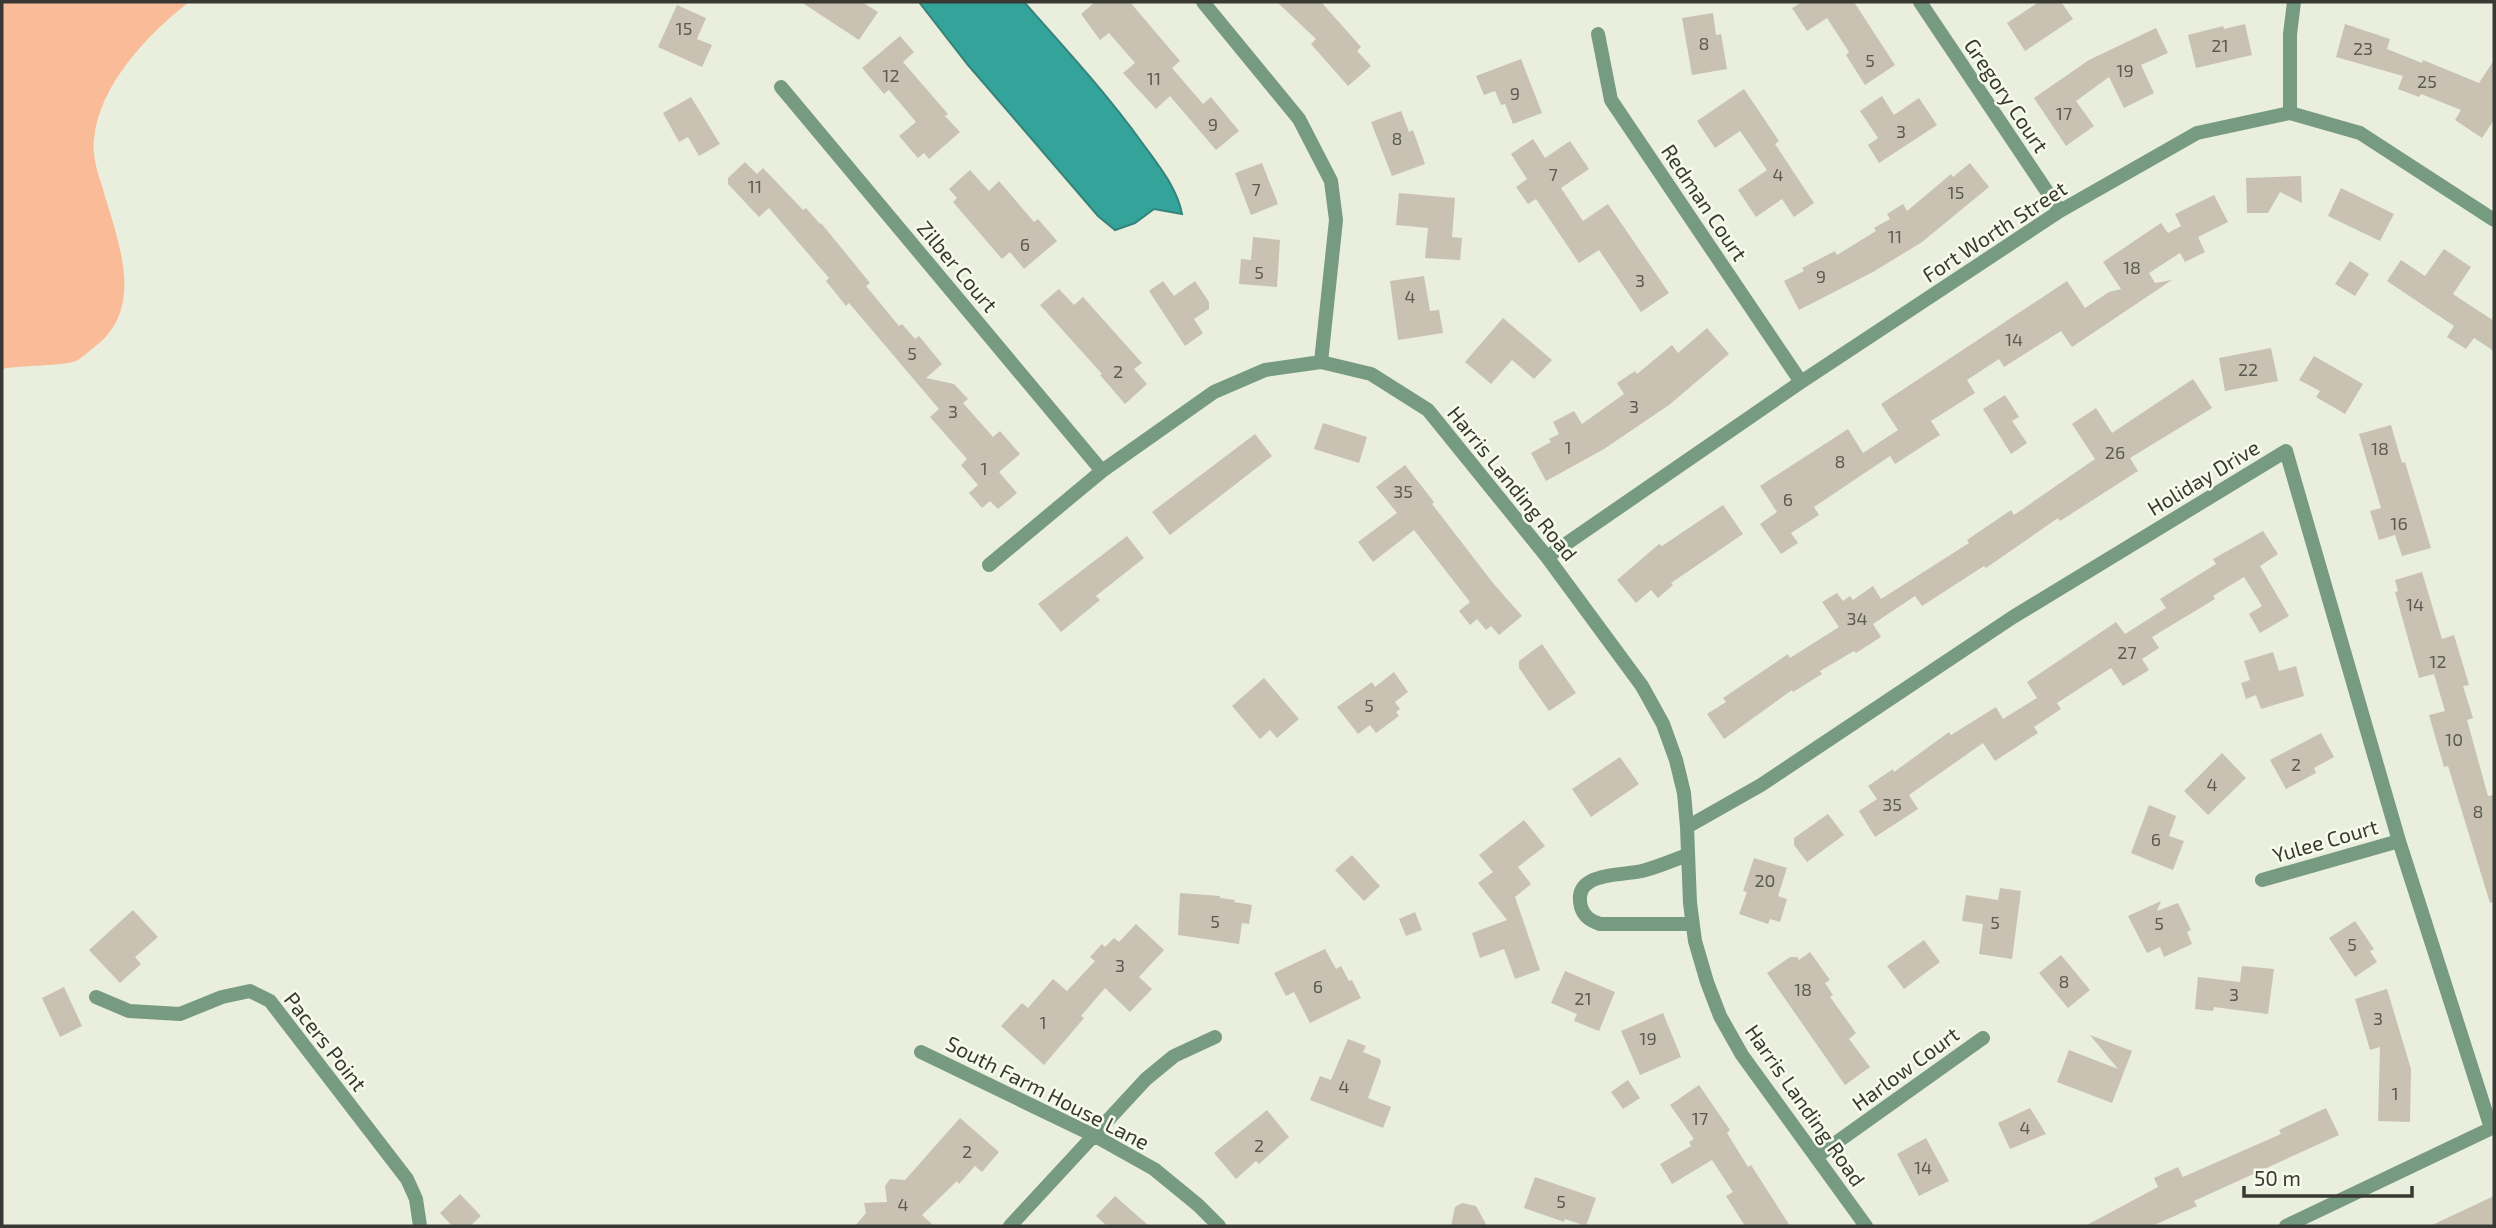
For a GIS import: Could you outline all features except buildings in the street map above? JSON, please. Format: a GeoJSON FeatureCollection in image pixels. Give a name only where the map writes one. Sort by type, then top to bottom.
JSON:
{"type":"FeatureCollection","features":[{"type":"Feature","properties":{"kind":"street"},"geometry":{"type":"LineString","coordinates":[[1203,2],[1299,119],[1331,181],[1336,220],[1321,362]]}},
{"type":"Feature","properties":{"kind":"street","name":"Gregory Court"},"geometry":{"type":"LineString","coordinates":[[1920,2],[2060,211]]}},
{"type":"Feature","properties":{"kind":"street"},"geometry":{"type":"LineString","coordinates":[[2290,113],[2290,34],[2294,2]]}},
{"type":"Feature","properties":{"kind":"street","name":"Redman Court"},"geometry":{"type":"LineString","coordinates":[[1598,34],[1611,100],[1801,382]]}},
{"type":"Feature","properties":{"kind":"street","name":"Zilber Court"},"geometry":{"type":"LineString","coordinates":[[781,87],[1102,471]]}},
{"type":"Feature","properties":{"kind":"street","name":"Fort Worth Street"},"geometry":{"type":"LineString","coordinates":[[1547,557],[1801,382],[2060,211],[2197,133],[2290,113],[2360,133],[2494,220]]}},
{"type":"Feature","properties":{"kind":"street","name":"Harris Landing Road"},"geometry":{"type":"LineString","coordinates":[[989,565],[1102,471],[1214,393],[1265,370],[1321,362],[1371,374],[1428,410],[1547,557],[1642,686],[1663,724],[1679,771],[1687,827],[1692,925],[1707,982],[1720,1016],[1742,1055],[1866,1226]]}},
{"type":"Feature","properties":{"kind":"street","name":"Holiday Drive"},"geometry":{"type":"LineString","coordinates":[[1687,827],[1761,785],[2013,617],[2286,452],[2399,841],[2493,1128]]}},
{"type":"Feature","properties":{"kind":"street","name":"Yulee Court"},"geometry":{"type":"LineString","coordinates":[[2262,880],[2399,841]]}},
{"type":"Feature","properties":{"kind":"street"},"geometry":{"type":"LineString","coordinates":[[1688,855],[1638,872],[1592,880],[1585,886],[1580,903],[1590,920],[1600,924],[1692,925]]}},
{"type":"Feature","properties":{"kind":"street","name":"Pacers Point"},"geometry":{"type":"LineString","coordinates":[[96,997],[130,1010],[180,1014],[222,997],[250,990],[270,1001],[407,1179],[416,1199],[419,1226]]}},
{"type":"Feature","properties":{"kind":"street"},"geometry":{"type":"LineString","coordinates":[[1010,1226],[1146,1079],[1174,1056],[1215,1037]]}},
{"type":"Feature","properties":{"kind":"street","name":"Harlow Court"},"geometry":{"type":"LineString","coordinates":[[1816,1157],[1983,1038]]}},
{"type":"Feature","properties":{"kind":"street","name":"South Farm House Lane"},"geometry":{"type":"LineString","coordinates":[[921,1052],[1095,1136],[1154,1169],[1219,1226]]}},
{"type":"Feature","properties":{"kind":"street"},"geometry":{"type":"LineString","coordinates":[[2286,1226],[2493,1128]]}},
{"type":"Feature","properties":{"kind":"shaded area"},"geometry":{"type":"Polygon","coordinates":[[[2,2],[189,2],[158,29],[128,62],[105,99],[98,119],[94,157],[115,228],[124,272],[120,313],[110,332],[76,361],[2,369],[2,2]]]}},
{"type":"Feature","properties":{"kind":"water"},"geometry":{"type":"Polygon","coordinates":[[[919,2],[1024,2],[1129,125],[1167,178],[1182,214],[1154,209],[1135,223],[1115,230],[1098,216],[968,65],[919,2]]]}}]}
